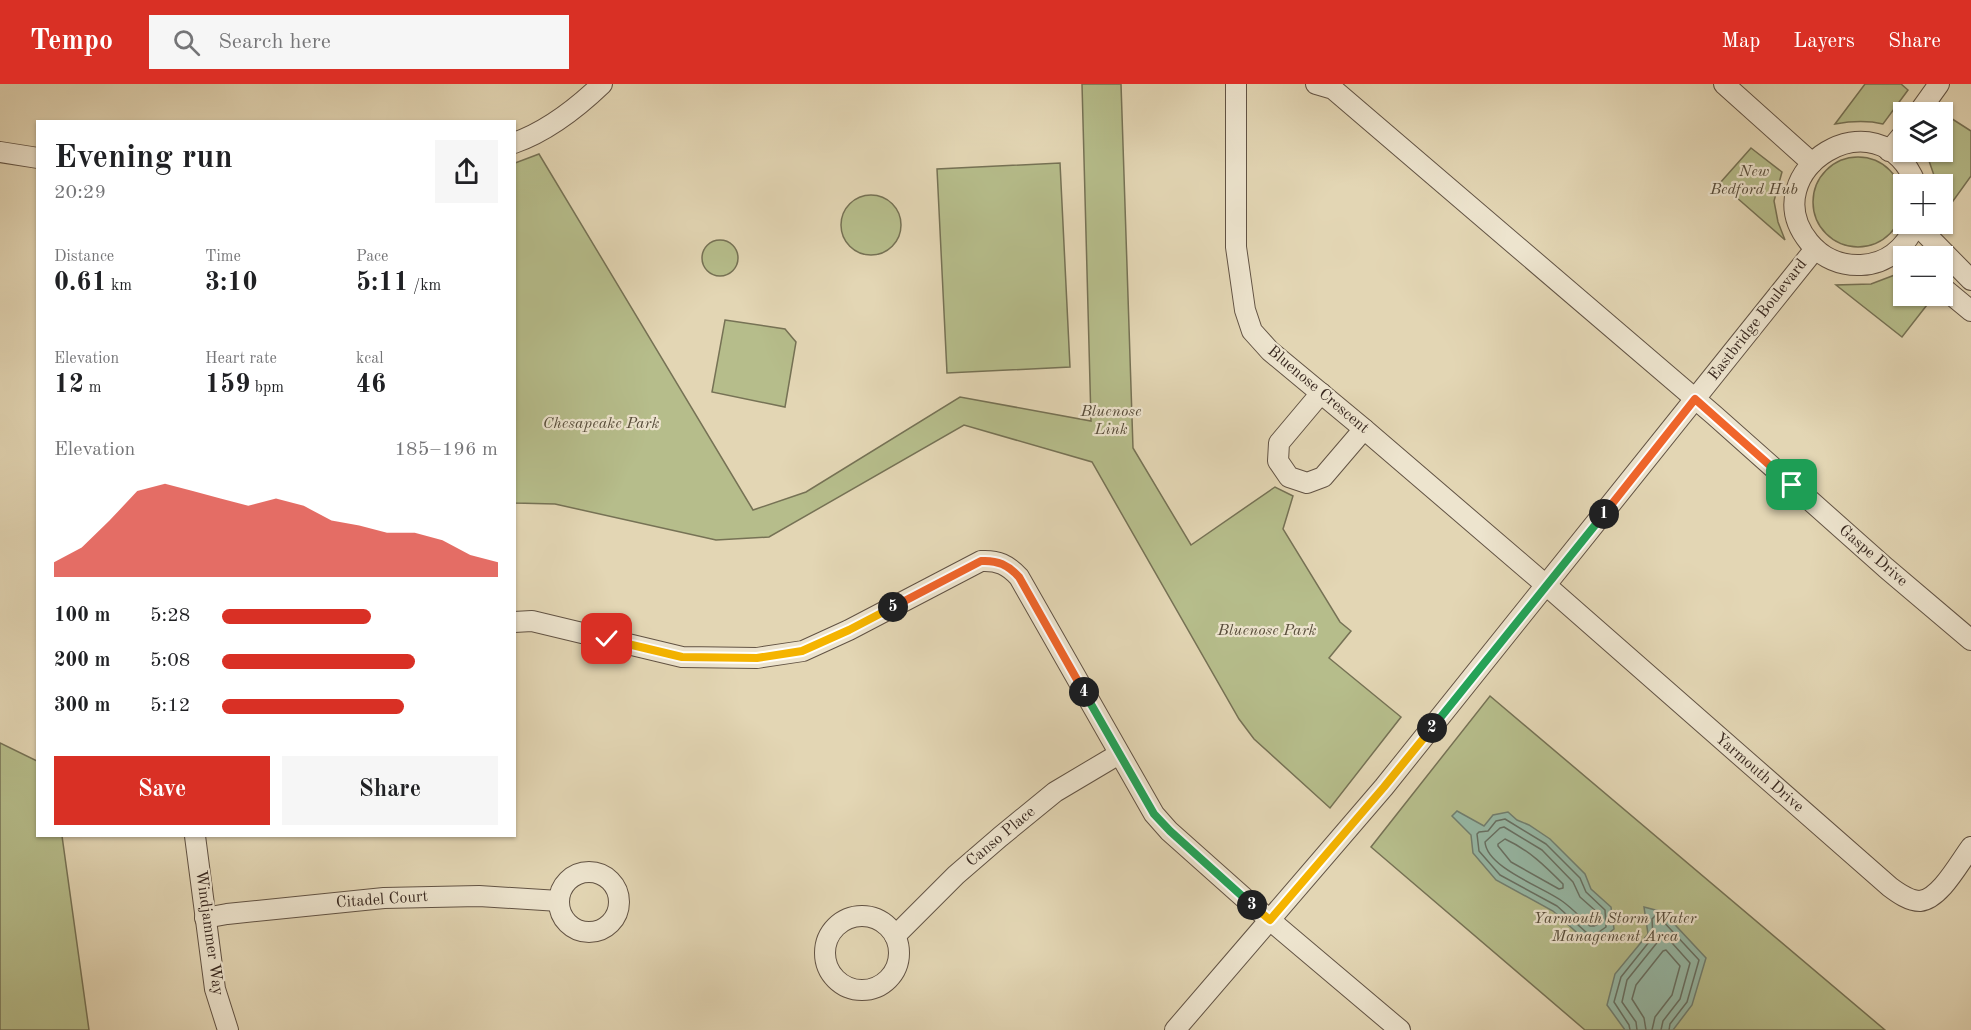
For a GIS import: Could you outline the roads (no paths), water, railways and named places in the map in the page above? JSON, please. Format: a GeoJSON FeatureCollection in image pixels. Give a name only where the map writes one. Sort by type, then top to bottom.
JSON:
{"type":"FeatureCollection","features":[{"type":"Feature","properties":{"kind":"street"},"geometry":{"type":"LineString","coordinates":[[516,142],[529,138],[549,126],[582,103],[602,84]]}},
{"type":"Feature","properties":{"kind":"street","name":"Bluenose Crescent"},"geometry":{"type":"LineString","coordinates":[[1236,84],[1236,247],[1245,310],[1252,331],[1270,351],[1547,586]]}},
{"type":"Feature","properties":{"kind":"street"},"geometry":{"type":"LineString","coordinates":[[1316,84],[1333,89],[1695,399]]}},
{"type":"Feature","properties":{"kind":"street"},"geometry":{"type":"LineString","coordinates":[[1724,84],[1812,163]]}},
{"type":"Feature","properties":{"kind":"street"},"geometry":{"type":"LineString","coordinates":[[1926,102],[1939,84]]}},
{"type":"Feature","properties":{"kind":"street"},"geometry":{"type":"LineString","coordinates":[[1893,258],[1857,266],[1834,261],[1815,249],[1805,237],[1797,218],[1797,189],[1802,176],[1825,151],[1848,143],[1875,144],[1889,151],[1909,169],[1911,174]]}},
{"type":"Feature","properties":{"kind":"street"},"geometry":{"type":"LineString","coordinates":[[1889,151],[1893,146]]}},
{"type":"Feature","properties":{"kind":"street"},"geometry":{"type":"LineString","coordinates":[[0,152],[36,158]]}},
{"type":"Feature","properties":{"kind":"street"},"geometry":{"type":"LineString","coordinates":[[1926,234],[1971,280]]}},
{"type":"Feature","properties":{"kind":"street","name":"Eastbridge Boulevard"},"geometry":{"type":"LineString","coordinates":[[1175,1030],[1384,787],[1815,249]]}},
{"type":"Feature","properties":{"kind":"street"},"geometry":{"type":"LineString","coordinates":[[1953,295],[1971,311]]}},
{"type":"Feature","properties":{"kind":"street"},"geometry":{"type":"LineString","coordinates":[[1321,393],[1279,443],[1278,461],[1289,477],[1307,483],[1323,477],[1364,429]]}},
{"type":"Feature","properties":{"kind":"street","name":"Gaspe Drive"},"geometry":{"type":"LineString","coordinates":[[1695,399],[1971,640]]}},
{"type":"Feature","properties":{"kind":"street"},"geometry":{"type":"LineString","coordinates":[[516,622],[532,621],[682,657],[757,658],[802,651],[849,630],[981,561],[993,560],[1010,567],[1019,577],[1154,814],[1270,920],[1400,1030]]}},
{"type":"Feature","properties":{"kind":"street","name":"Yarmouth Drive"},"geometry":{"type":"LineString","coordinates":[[1547,586],[1904,897],[1919,901],[1936,895],[1971,848]]}},
{"type":"Feature","properties":{"kind":"street","name":"Canso Place"},"geometry":{"type":"LineString","coordinates":[[895,936],[956,875],[1055,792],[1119,754]]}},
{"type":"Feature","properties":{"kind":"street","name":"Windjammer Way"},"geometry":{"type":"LineString","coordinates":[[195,837],[215,989],[228,1030]]}},
{"type":"Feature","properties":{"kind":"street","name":"Citadel Court"},"geometry":{"type":"LineString","coordinates":[[205,918],[384,898],[479,896],[559,901]]}},
{"type":"Feature","properties":{"kind":"water"},"geometry":{"type":"Polygon","coordinates":[[[1457,811],[1484,826],[1493,815],[1508,812],[1517,820],[1550,839],[1585,874],[1591,889],[1611,907],[1614,929],[1598,941],[1584,939],[1553,911],[1496,880],[1473,853],[1471,835],[1452,816],[1457,811]]]}},
{"type":"Feature","properties":{"kind":"water"},"geometry":{"type":"Polygon","coordinates":[[[1644,907],[1663,912],[1706,958],[1692,1005],[1673,1030],[1625,1030],[1607,1005],[1615,974],[1648,934],[1644,907]]]}},
{"type":"Feature","properties":{"kind":"park label","name":"New Bedford Hub"},"geometry":{"type":"Point","coordinates":[1754,181]}},
{"type":"Feature","properties":{"kind":"park label","name":"Bluenose Link"},"geometry":{"type":"Point","coordinates":[1111,421]}},
{"type":"Feature","properties":{"kind":"park label","name":"Chesapeake Park"},"geometry":{"type":"Point","coordinates":[601,424]}},
{"type":"Feature","properties":{"kind":"park label","name":"Bluenose Park"},"geometry":{"type":"Point","coordinates":[1267,631]}},
{"type":"Feature","properties":{"kind":"park label","name":"Yarmouth Storm Water Management Area"},"geometry":{"type":"Point","coordinates":[1615,928]}}]}
